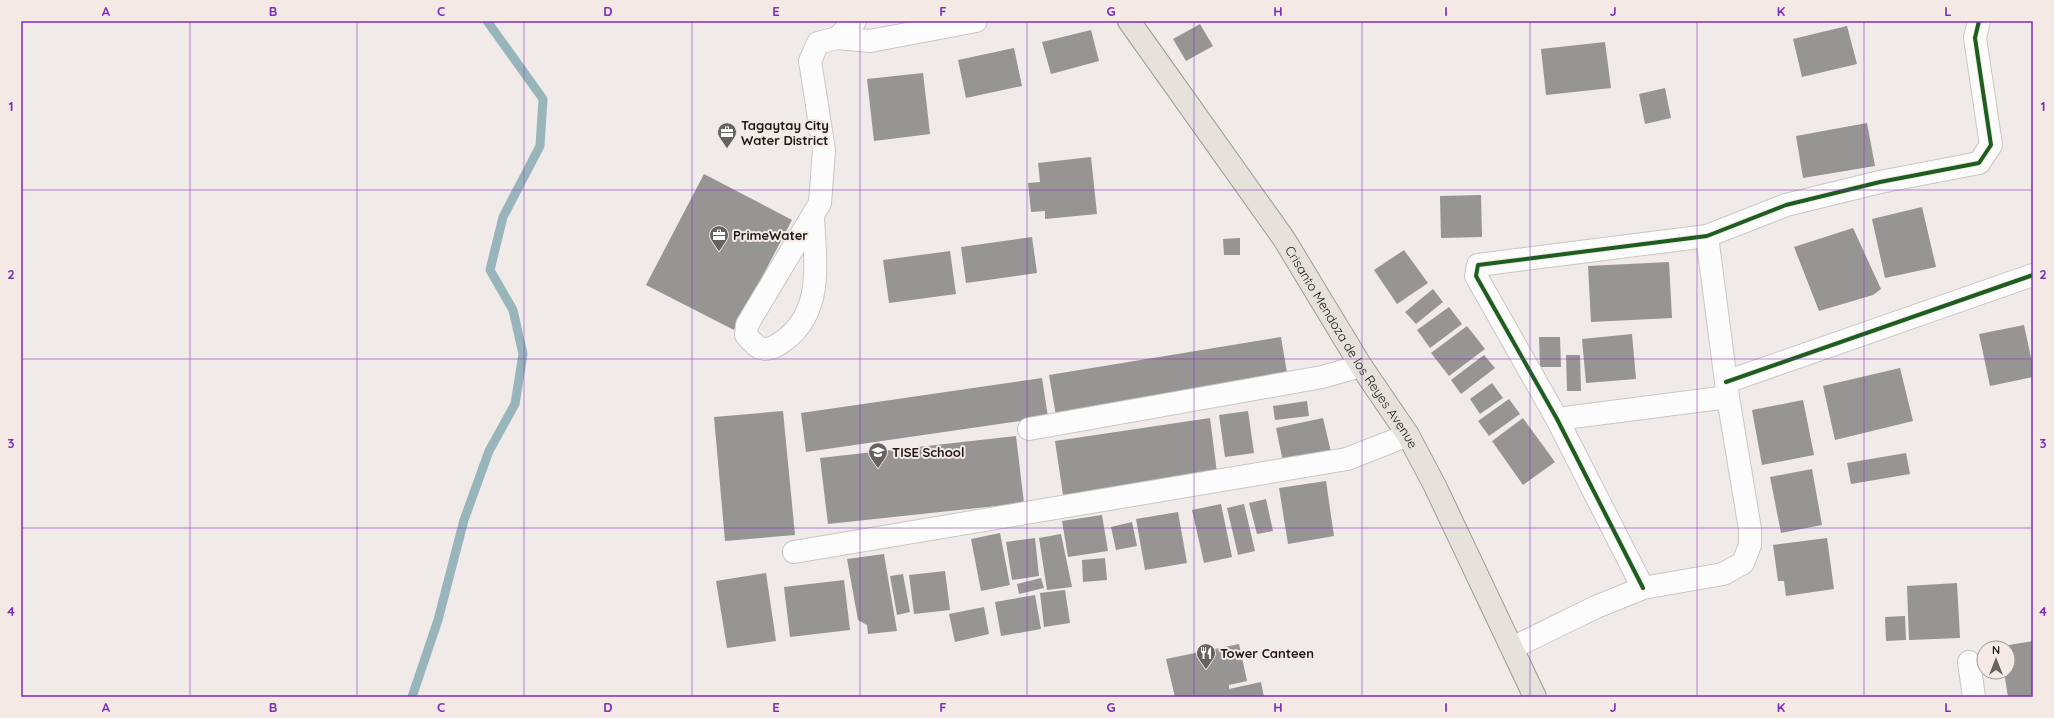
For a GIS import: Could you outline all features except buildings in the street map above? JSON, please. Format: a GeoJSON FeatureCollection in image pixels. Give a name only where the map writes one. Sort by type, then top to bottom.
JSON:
{"type":"FeatureCollection","features":[{"type":"Feature","properties":{"kind":"main road","name":"Crisanto Mendoza de los Reyes Avenue"},"geometry":{"type":"LineString","coordinates":[[1129,21],[1284,240],[1361,366],[1408,435],[1435,486],[1535,697]]}},
{"type":"Feature","properties":{"kind":"street"},"geometry":{"type":"LineString","coordinates":[[837,38],[854,21]]}},
{"type":"Feature","properties":{"kind":"street"},"geometry":{"type":"LineString","coordinates":[[813,216],[816,280],[810,308],[792,336],[774,347],[765,349],[756,347],[746,335],[748,325],[820,203],[824,150],[810,61],[818,43],[837,38],[870,41],[976,21]]}},
{"type":"Feature","properties":{"kind":"street"},"geometry":{"type":"LineString","coordinates":[[1643,588],[1557,419],[1476,276],[1478,265],[1707,236],[1786,205],[1880,182],[1980,163],[1991,146],[1975,38],[1979,21]]}},
{"type":"Feature","properties":{"kind":"street"},"geometry":{"type":"LineString","coordinates":[[1512,648],[1596,607],[1643,588],[1723,574],[1744,563],[1750,545],[1750,529],[1727,390],[1707,236]]}},
{"type":"Feature","properties":{"kind":"street"},"geometry":{"type":"LineString","coordinates":[[1557,419],[1727,390],[2033,275]]}},
{"type":"Feature","properties":{"kind":"street"},"geometry":{"type":"LineString","coordinates":[[1029,429],[1322,377],[1361,366]]}},
{"type":"Feature","properties":{"kind":"street"},"geometry":{"type":"LineString","coordinates":[[794,552],[1347,459],[1408,435]]}},
{"type":"Feature","properties":{"kind":"street"},"geometry":{"type":"LineString","coordinates":[[1969,662],[1974,697]]}},
{"type":"Feature","properties":{"kind":"waterway"},"geometry":{"type":"LineString","coordinates":[[412,697],[438,620],[464,520],[489,451],[515,404],[523,354],[513,310],[490,270],[503,217],[540,146],[543,99],[487,21]]}},
{"type":"Feature","properties":{"kind":"cycle path"},"geometry":{"type":"LineString","coordinates":[[1643,588],[1557,419],[1476,276],[1478,265],[1707,236],[1786,205],[1880,182],[1979,163],[1991,145],[1975,38],[1979,21]]}},
{"type":"Feature","properties":{"kind":"cycle path"},"geometry":{"type":"LineString","coordinates":[[1726,382],[2033,275]]}},
{"type":"Feature","properties":{"kind":"place","name":"Tagaytay City Water District"},"geometry":{"type":"Point","coordinates":[727,149]}},
{"type":"Feature","properties":{"kind":"place","name":"PrimeWater"},"geometry":{"type":"Point","coordinates":[719,252]}},
{"type":"Feature","properties":{"kind":"place","name":"TISE School"},"geometry":{"type":"Point","coordinates":[878,469]}},
{"type":"Feature","properties":{"kind":"place","name":"Tower Canteen"},"geometry":{"type":"Point","coordinates":[1206,670]}}]}
